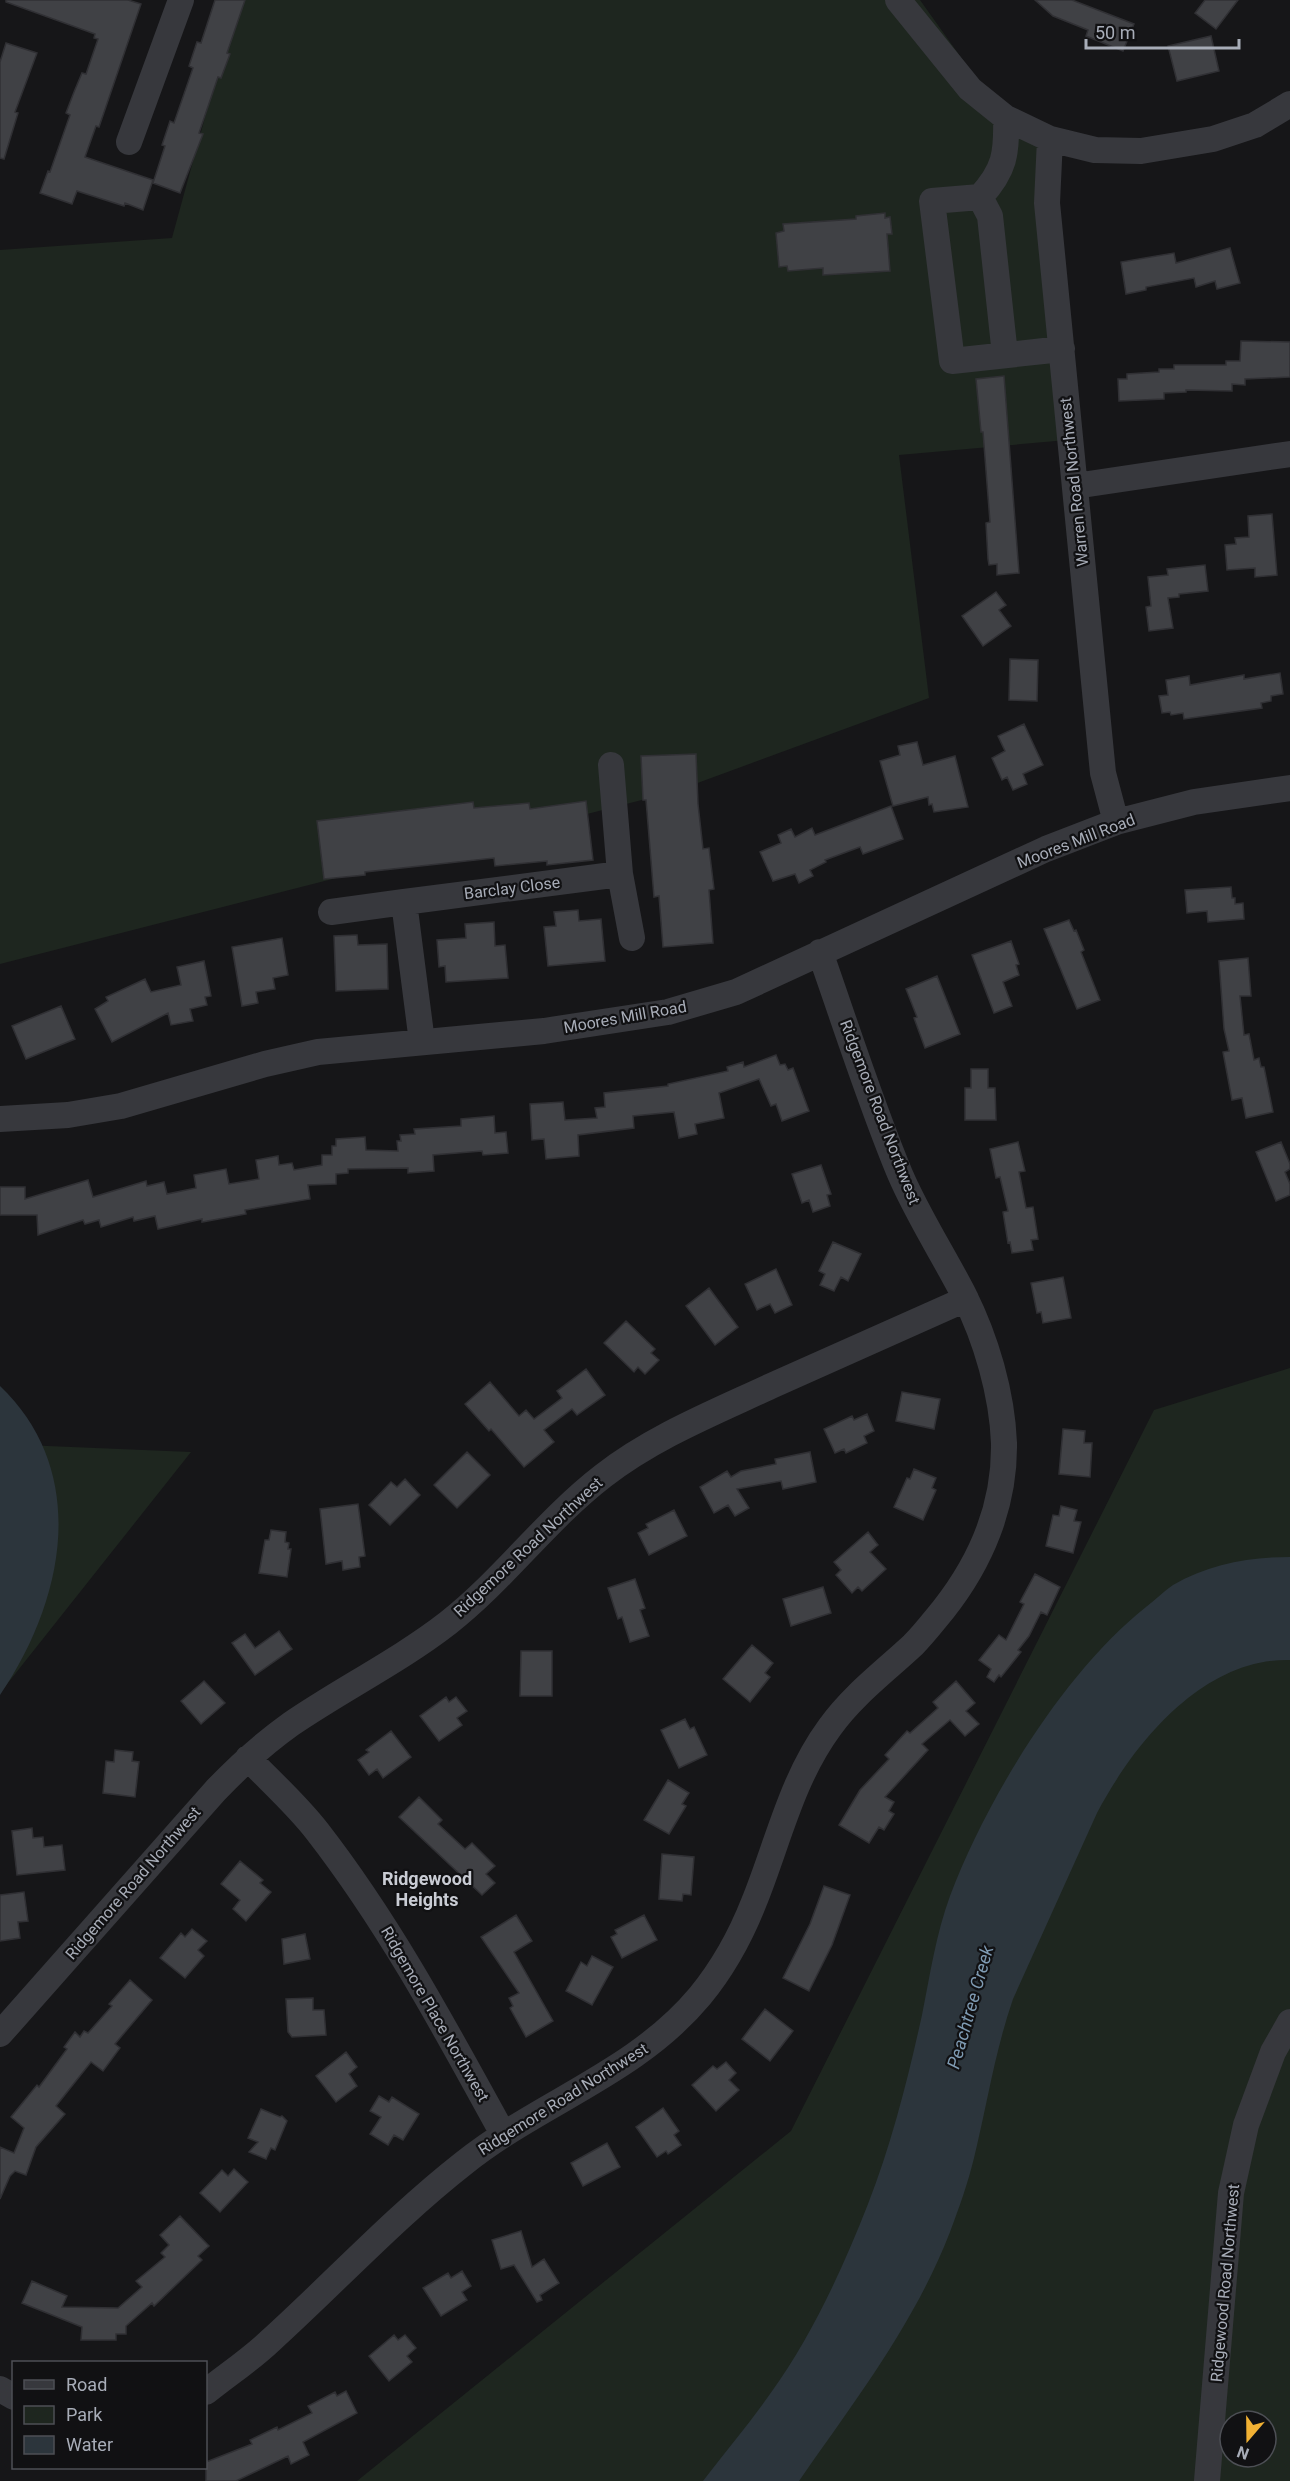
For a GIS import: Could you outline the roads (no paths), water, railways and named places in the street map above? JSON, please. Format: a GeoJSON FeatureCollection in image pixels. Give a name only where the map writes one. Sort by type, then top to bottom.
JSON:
{"type":"FeatureCollection","features":[{"type":"Feature","properties":{"kind":"street"},"geometry":{"type":"LineString","coordinates":[[129,142],[181,0]]}},
{"type":"Feature","properties":{"kind":"street"},"geometry":{"type":"LineString","coordinates":[[898,0],[970,89],[1006,117],[1050,139],[1095,150],[1141,151],[1213,139],[1255,125],[1290,104]]}},
{"type":"Feature","properties":{"kind":"street"},"geometry":{"type":"LineString","coordinates":[[1006,117],[1007,147],[996,179],[980,197],[932,201],[952,361],[1062,349]]}},
{"type":"Feature","properties":{"kind":"street","name":"Warren Road Northwest"},"geometry":{"type":"LineString","coordinates":[[1050,139],[1047,203],[1102,773],[1116,822]]}},
{"type":"Feature","properties":{"kind":"street"},"geometry":{"type":"LineString","coordinates":[[980,197],[990,216],[1005,355]]}},
{"type":"Feature","properties":{"kind":"street"},"geometry":{"type":"LineString","coordinates":[[1075,486],[1290,454]]}},
{"type":"Feature","properties":{"kind":"street"},"geometry":{"type":"LineString","coordinates":[[611,765],[620,874],[632,938]]}},
{"type":"Feature","properties":{"kind":"street","name":"Moores Mill Road"},"geometry":{"type":"LineString","coordinates":[[0,1119],[68,1115],[121,1106],[265,1064],[318,1052],[544,1031],[668,1012],[736,992],[1046,849],[1116,822],[1194,802],[1289,795]]}},
{"type":"Feature","properties":{"kind":"street","name":"Barclay Close"},"geometry":{"type":"LineString","coordinates":[[331,912],[620,874]]}},
{"type":"Feature","properties":{"kind":"street"},"geometry":{"type":"LineString","coordinates":[[404,902],[422,1042]]}},
{"type":"Feature","properties":{"kind":"street","name":"Ridgemore Road Northwest"},"geometry":{"type":"LineString","coordinates":[[207,2391],[266,2345],[430,2190],[503,2134],[634,2058],[666,2031],[699,1996],[724,1962],[744,1926],[792,1796],[828,1729],[855,1696],[918,1641],[956,1593],[974,1564],[988,1534],[998,1502],[1003,1468],[1004,1439],[996,1385],[982,1338],[966,1299],[900,1174],[820,952]]}},
{"type":"Feature","properties":{"kind":"street","name":"Ridgemore Road Northwest"},"geometry":{"type":"LineString","coordinates":[[0,2034],[216,1790],[248,1758],[291,1725],[413,1648],[448,1623],[486,1589],[571,1503],[635,1453],[692,1422],[966,1299]]}},
{"type":"Feature","properties":{"kind":"street","name":"Ridgemore Place Northwest"},"geometry":{"type":"LineString","coordinates":[[248,1758],[316,1829],[388,1930],[414,1971],[503,2134]]}},
{"type":"Feature","properties":{"kind":"street","name":"Ridgewood Road Northwest"},"geometry":{"type":"LineString","coordinates":[[1207,2481],[1231,2193],[1246,2125],[1273,2052],[1290,2022]]}},
{"type":"Feature","properties":{"kind":"water"},"geometry":{"type":"Polygon","coordinates":[[[0,1386],[29,1420],[47,1458],[57,1497],[58,1538],[52,1579],[40,1619],[22,1658],[0,1695],[0,1386]]]}},
{"type":"Feature","properties":{"kind":"water","name":"Peachtree Creek"},"geometry":{"type":"Polygon","coordinates":[[[1290,1557],[1290,1660],[1258,1663],[1228,1673],[1200,1689],[1151,1733],[1112,1786],[1097,1813],[1013,1999],[996,2058],[972,2167],[950,2232],[936,2266],[882,2361],[799,2481],[703,2481],[785,2372],[813,2326],[848,2253],[877,2181],[899,2110],[945,1910],[985,1819],[1031,1739],[1086,1666],[1116,1634],[1173,1585],[1201,1572],[1230,1563],[1260,1558],[1290,1557]]]}},
{"type":"Feature","properties":{"kind":"district","name":"Ridgewood Heights"},"geometry":{"type":"Point","coordinates":[427,1888]}}]}
